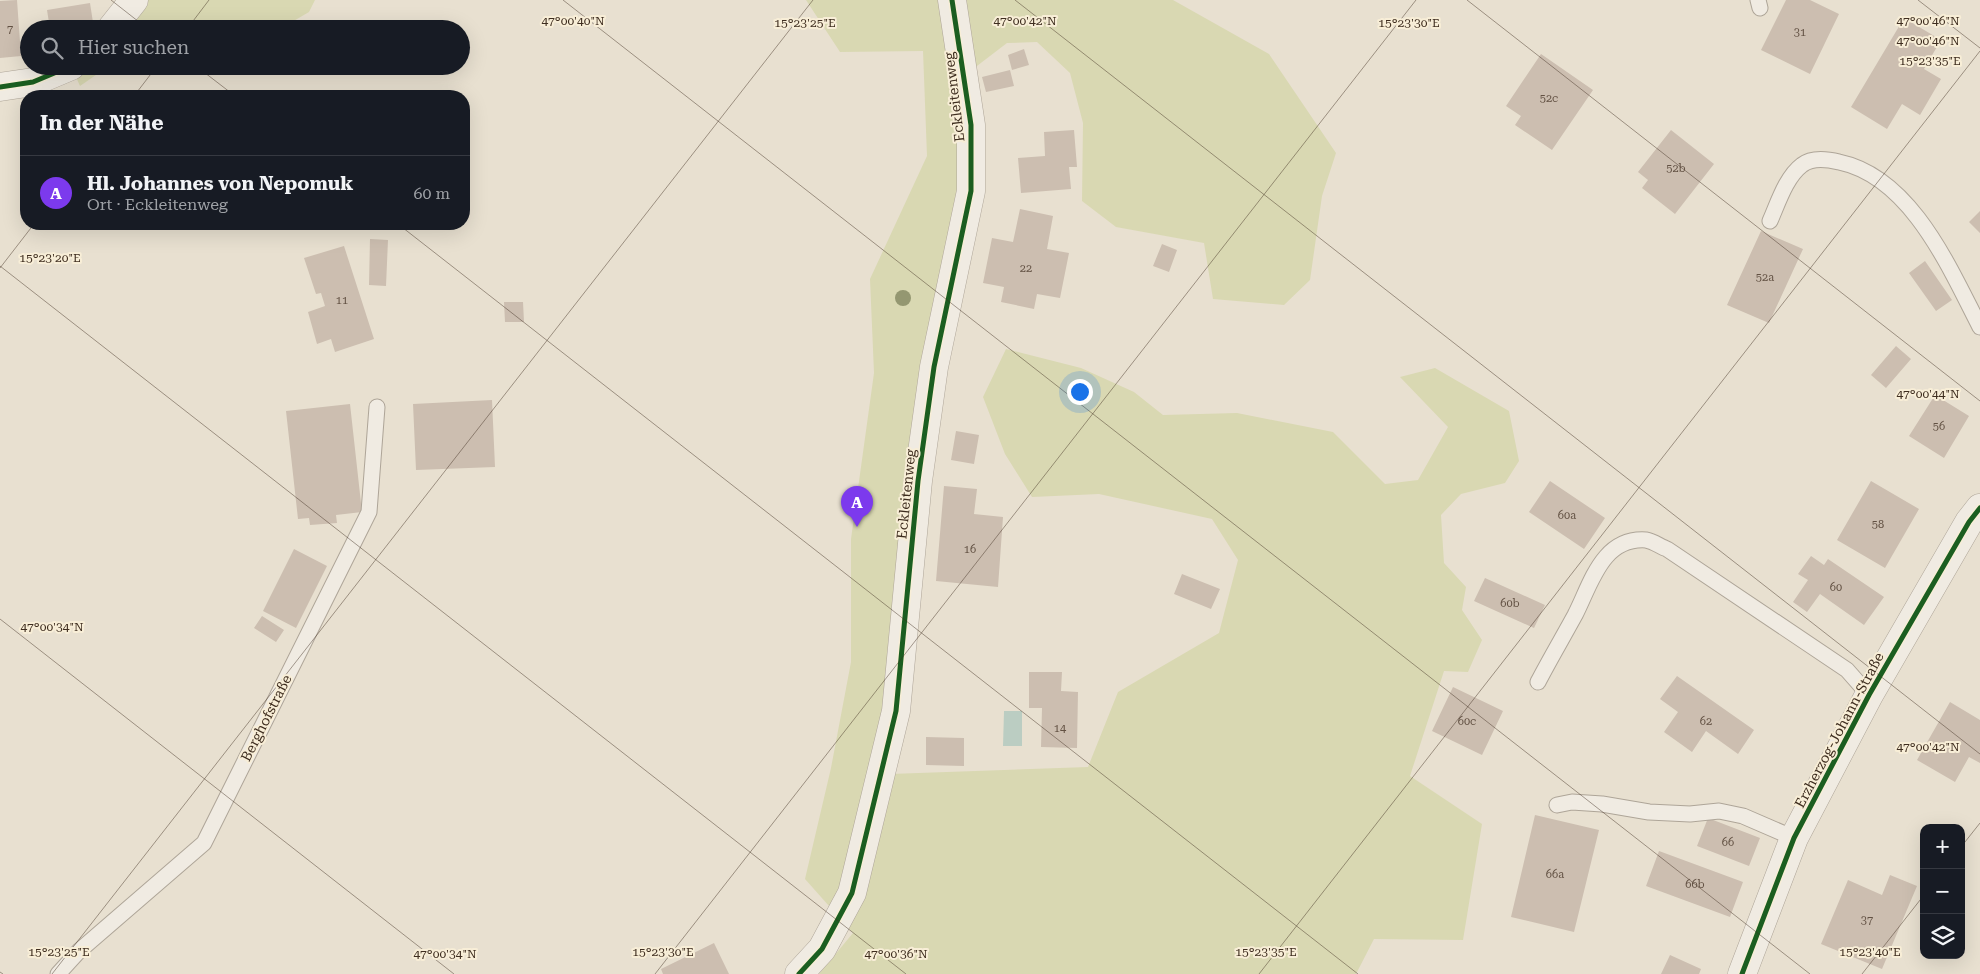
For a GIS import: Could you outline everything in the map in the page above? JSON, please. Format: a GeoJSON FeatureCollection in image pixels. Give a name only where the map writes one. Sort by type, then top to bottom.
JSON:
{"type":"FeatureCollection","features":[{"type":"Feature","properties":{"kind":"street"},"geometry":{"type":"LineString","coordinates":[[118,20],[134,0]]}},
{"type":"Feature","properties":{"kind":"street","name":"Eckleitenweg"},"geometry":{"type":"LineString","coordinates":[[799,974],[822,949],[852,892],[896,711],[918,481],[934,367],[970,191],[971,125],[952,0]]}},
{"type":"Feature","properties":{"kind":"street"},"geometry":{"type":"LineString","coordinates":[[0,86],[33,82],[49,75]]}},
{"type":"Feature","properties":{"kind":"street","name":"Erzherzog-Johann-Straße"},"geometry":{"type":"LineString","coordinates":[[1742,974],[1794,838],[1869,695],[1969,522],[1980,508]]}},
{"type":"Feature","properties":{"kind":"lane"},"geometry":{"type":"LineString","coordinates":[[1770,220],[1791,177],[1803,164],[1824,159],[1857,166],[1882,180],[1906,205],[1940,252],[1980,327]]}},
{"type":"Feature","properties":{"kind":"lane","name":"Berghofstraße"},"geometry":{"type":"LineString","coordinates":[[58,974],[79,951],[204,843],[369,512],[377,408]]}},
{"type":"Feature","properties":{"kind":"lane","name":"Erzherzog-Johann-Straße"},"geometry":{"type":"LineString","coordinates":[[1538,682],[1576,613],[1595,571],[1609,552],[1627,543],[1647,540],[1667,550],[1847,670],[1869,695]]}},
{"type":"Feature","properties":{"kind":"lane"},"geometry":{"type":"LineString","coordinates":[[1557,805],[1572,802],[1602,804],[1649,812],[1690,814],[1719,811],[1743,816],[1794,838]]}},
{"type":"Feature","properties":{"kind":"green space"},"geometry":{"type":"Polygon","coordinates":[[[136,0],[315,0],[309,12],[295,20],[124,20],[136,0]]]}},
{"type":"Feature","properties":{"kind":"green space"},"geometry":{"type":"Polygon","coordinates":[[[806,0],[1173,0],[1269,54],[1336,153],[1322,196],[1310,280],[1284,305],[1213,299],[1204,243],[1116,227],[1082,201],[1083,123],[1070,73],[1037,42],[1007,43],[973,69],[890,774],[1088,767],[1118,692],[1219,633],[1238,560],[1212,519],[1099,494],[1032,497],[1005,454],[983,397],[1006,349],[1081,368],[1134,392],[1163,415],[1237,413],[1333,432],[1385,484],[1418,480],[1448,427],[1400,377],[1435,368],[1509,411],[1519,461],[1505,483],[1461,494],[1441,515],[1444,563],[1466,587],[1462,610],[1482,640],[1468,672],[1444,671],[1410,776],[1482,824],[1463,940],[1374,939],[1356,974],[819,974],[853,933],[805,879],[831,768],[851,662],[851,539],[874,373],[870,279],[927,156],[923,51],[840,52],[806,0]]]}},
{"type":"Feature","properties":{"kind":"green space"},"geometry":{"type":"Polygon","coordinates":[[[78,75],[96,75],[80,86],[76,77],[78,75]]]}},
{"type":"Feature","properties":{"kind":"shaded area"},"geometry":{"type":"Polygon","coordinates":[[[1004,711],[1022,711],[1022,746],[1003,746],[1004,711]]]}},
{"type":"Feature","properties":{"kind":"building"},"geometry":{"type":"Polygon","coordinates":[[[17,0],[20,56],[0,58],[0,1],[17,0]]]}},
{"type":"Feature","properties":{"kind":"building"},"geometry":{"type":"Polygon","coordinates":[[[1786,0],[1810,0],[1839,14],[1810,74],[1761,50],[1786,0]]]}},
{"type":"Feature","properties":{"kind":"building"},"geometry":{"type":"Polygon","coordinates":[[[90,3],[93,20],[49,20],[47,10],[90,3]]]}},
{"type":"Feature","properties":{"kind":"building"},"geometry":{"type":"Polygon","coordinates":[[[1904,18],[1941,40],[1924,69],[1941,79],[1920,115],[1902,104],[1887,129],[1851,107],[1904,18]]]}},
{"type":"Feature","properties":{"kind":"building"},"geometry":{"type":"Polygon","coordinates":[[[1024,49],[1029,65],[1012,70],[1008,55],[1024,49]]]}},
{"type":"Feature","properties":{"kind":"building"},"geometry":{"type":"Polygon","coordinates":[[[1541,54],[1593,90],[1552,150],[1515,125],[1521,116],[1506,106],[1541,54]]]}},
{"type":"Feature","properties":{"kind":"building"},"geometry":{"type":"Polygon","coordinates":[[[1010,70],[1014,86],[986,92],[982,77],[1010,70]]]}},
{"type":"Feature","properties":{"kind":"building"},"geometry":{"type":"Polygon","coordinates":[[[1074,130],[1077,167],[1069,167],[1071,189],[1021,193],[1018,158],[1045,156],[1044,132],[1074,130]]]}},
{"type":"Feature","properties":{"kind":"building"},"geometry":{"type":"Polygon","coordinates":[[[1671,130],[1714,164],[1675,214],[1642,188],[1648,180],[1638,172],[1671,130]]]}},
{"type":"Feature","properties":{"kind":"building"},"geometry":{"type":"Polygon","coordinates":[[[1020,209],[1053,216],[1047,249],[1069,253],[1060,298],[1037,294],[1034,309],[1001,302],[1004,287],[983,283],[992,238],[1013,242],[1020,209]]]}},
{"type":"Feature","properties":{"kind":"building"},"geometry":{"type":"Polygon","coordinates":[[[1980,211],[1980,233],[1969,222],[1980,211]]]}},
{"type":"Feature","properties":{"kind":"building"},"geometry":{"type":"Polygon","coordinates":[[[1761,231],[1803,249],[1769,323],[1727,305],[1761,231]]]}},
{"type":"Feature","properties":{"kind":"building"},"geometry":{"type":"Polygon","coordinates":[[[370,239],[388,240],[386,286],[369,285],[370,239]]]}},
{"type":"Feature","properties":{"kind":"building"},"geometry":{"type":"Polygon","coordinates":[[[1162,244],[1177,250],[1169,272],[1153,266],[1162,244]]]}},
{"type":"Feature","properties":{"kind":"building"},"geometry":{"type":"Polygon","coordinates":[[[344,246],[374,339],[335,352],[331,339],[317,344],[308,312],[325,306],[321,293],[316,294],[304,258],[344,246]]]}},
{"type":"Feature","properties":{"kind":"building"},"geometry":{"type":"Polygon","coordinates":[[[1925,261],[1952,300],[1936,311],[1909,273],[1925,261]]]}},
{"type":"Feature","properties":{"kind":"building"},"geometry":{"type":"Polygon","coordinates":[[[504,302],[523,302],[524,322],[505,322],[504,302]]]}},
{"type":"Feature","properties":{"kind":"building"},"geometry":{"type":"Polygon","coordinates":[[[1896,346],[1911,359],[1886,388],[1871,375],[1896,346]]]}},
{"type":"Feature","properties":{"kind":"building"},"geometry":{"type":"Polygon","coordinates":[[[1935,395],[1969,416],[1944,458],[1909,436],[1935,395]]]}},
{"type":"Feature","properties":{"kind":"building"},"geometry":{"type":"Polygon","coordinates":[[[492,400],[495,467],[416,470],[413,404],[492,400]]]}},
{"type":"Feature","properties":{"kind":"building"},"geometry":{"type":"Polygon","coordinates":[[[350,404],[362,512],[336,515],[337,523],[310,525],[309,518],[298,519],[286,411],[350,404]]]}},
{"type":"Feature","properties":{"kind":"building"},"geometry":{"type":"Polygon","coordinates":[[[956,431],[979,435],[974,464],[951,460],[956,431]]]}},
{"type":"Feature","properties":{"kind":"building"},"geometry":{"type":"Polygon","coordinates":[[[1550,481],[1605,518],[1584,549],[1529,512],[1550,481]]]}},
{"type":"Feature","properties":{"kind":"building"},"geometry":{"type":"Polygon","coordinates":[[[1871,481],[1919,509],[1885,568],[1837,540],[1871,481]]]}},
{"type":"Feature","properties":{"kind":"building"},"geometry":{"type":"Polygon","coordinates":[[[944,486],[977,489],[974,514],[1003,517],[998,587],[936,581],[944,486]]]}},
{"type":"Feature","properties":{"kind":"building"},"geometry":{"type":"Polygon","coordinates":[[[294,549],[327,566],[296,628],[263,611],[294,549]]]}},
{"type":"Feature","properties":{"kind":"building"},"geometry":{"type":"Polygon","coordinates":[[[1811,556],[1824,565],[1828,559],[1884,597],[1864,625],[1820,594],[1807,612],[1793,602],[1808,580],[1798,574],[1811,556]]]}},
{"type":"Feature","properties":{"kind":"building"},"geometry":{"type":"Polygon","coordinates":[[[1182,574],[1220,589],[1211,609],[1174,594],[1182,574]]]}},
{"type":"Feature","properties":{"kind":"building"},"geometry":{"type":"Polygon","coordinates":[[[1485,578],[1545,605],[1534,628],[1474,601],[1485,578]]]}},
{"type":"Feature","properties":{"kind":"building"},"geometry":{"type":"Polygon","coordinates":[[[262,616],[284,630],[276,642],[254,628],[262,616]]]}},
{"type":"Feature","properties":{"kind":"building"},"geometry":{"type":"Polygon","coordinates":[[[1029,672],[1062,672],[1061,691],[1078,692],[1077,748],[1041,747],[1042,708],[1029,708],[1029,672]]]}},
{"type":"Feature","properties":{"kind":"building"},"geometry":{"type":"Polygon","coordinates":[[[1677,676],[1754,730],[1738,754],[1706,731],[1692,752],[1664,732],[1678,712],[1660,699],[1677,676]]]}},
{"type":"Feature","properties":{"kind":"building"},"geometry":{"type":"Polygon","coordinates":[[[1453,687],[1503,711],[1482,755],[1432,731],[1453,687]]]}},
{"type":"Feature","properties":{"kind":"building"},"geometry":{"type":"Polygon","coordinates":[[[1950,702],[1980,720],[1980,763],[1969,757],[1955,782],[1917,760],[1950,702]]]}},
{"type":"Feature","properties":{"kind":"building"},"geometry":{"type":"Polygon","coordinates":[[[926,737],[964,738],[964,766],[926,765],[926,737]]]}},
{"type":"Feature","properties":{"kind":"building"},"geometry":{"type":"Polygon","coordinates":[[[1535,815],[1599,830],[1574,932],[1511,917],[1535,815]]]}},
{"type":"Feature","properties":{"kind":"building"},"geometry":{"type":"Polygon","coordinates":[[[1708,818],[1760,838],[1749,866],[1697,846],[1708,818]]]}},
{"type":"Feature","properties":{"kind":"building"},"geometry":{"type":"Polygon","coordinates":[[[1659,851],[1743,882],[1730,917],[1646,886],[1659,851]]]}},
{"type":"Feature","properties":{"kind":"building"},"geometry":{"type":"Polygon","coordinates":[[[1890,875],[1917,886],[1882,969],[1821,944],[1848,880],[1882,895],[1890,875]]]}},
{"type":"Feature","properties":{"kind":"building"},"geometry":{"type":"Polygon","coordinates":[[[714,943],[729,974],[663,974],[661,969],[714,943]]]}},
{"type":"Feature","properties":{"kind":"building"},"geometry":{"type":"Polygon","coordinates":[[[1670,955],[1701,969],[1699,974],[1661,974],[1670,955]]]}},
{"type":"Feature","properties":{"kind":"cycle path"},"geometry":{"type":"LineString","coordinates":[[799,974],[822,949],[852,893],[896,711],[918,481],[934,367],[971,191],[971,125],[952,0]]}},
{"type":"Feature","properties":{"kind":"cycle path"},"geometry":{"type":"LineString","coordinates":[[0,87],[33,82],[50,75]]}},
{"type":"Feature","properties":{"kind":"cycle path"},"geometry":{"type":"LineString","coordinates":[[1742,974],[1794,838],[1869,695],[1969,522],[1980,508]]}},
{"type":"Feature","properties":{"kind":"place","name":"Hl. Johannes von Nepomuk"},"geometry":{"type":"Point","coordinates":[857,527]}}]}
